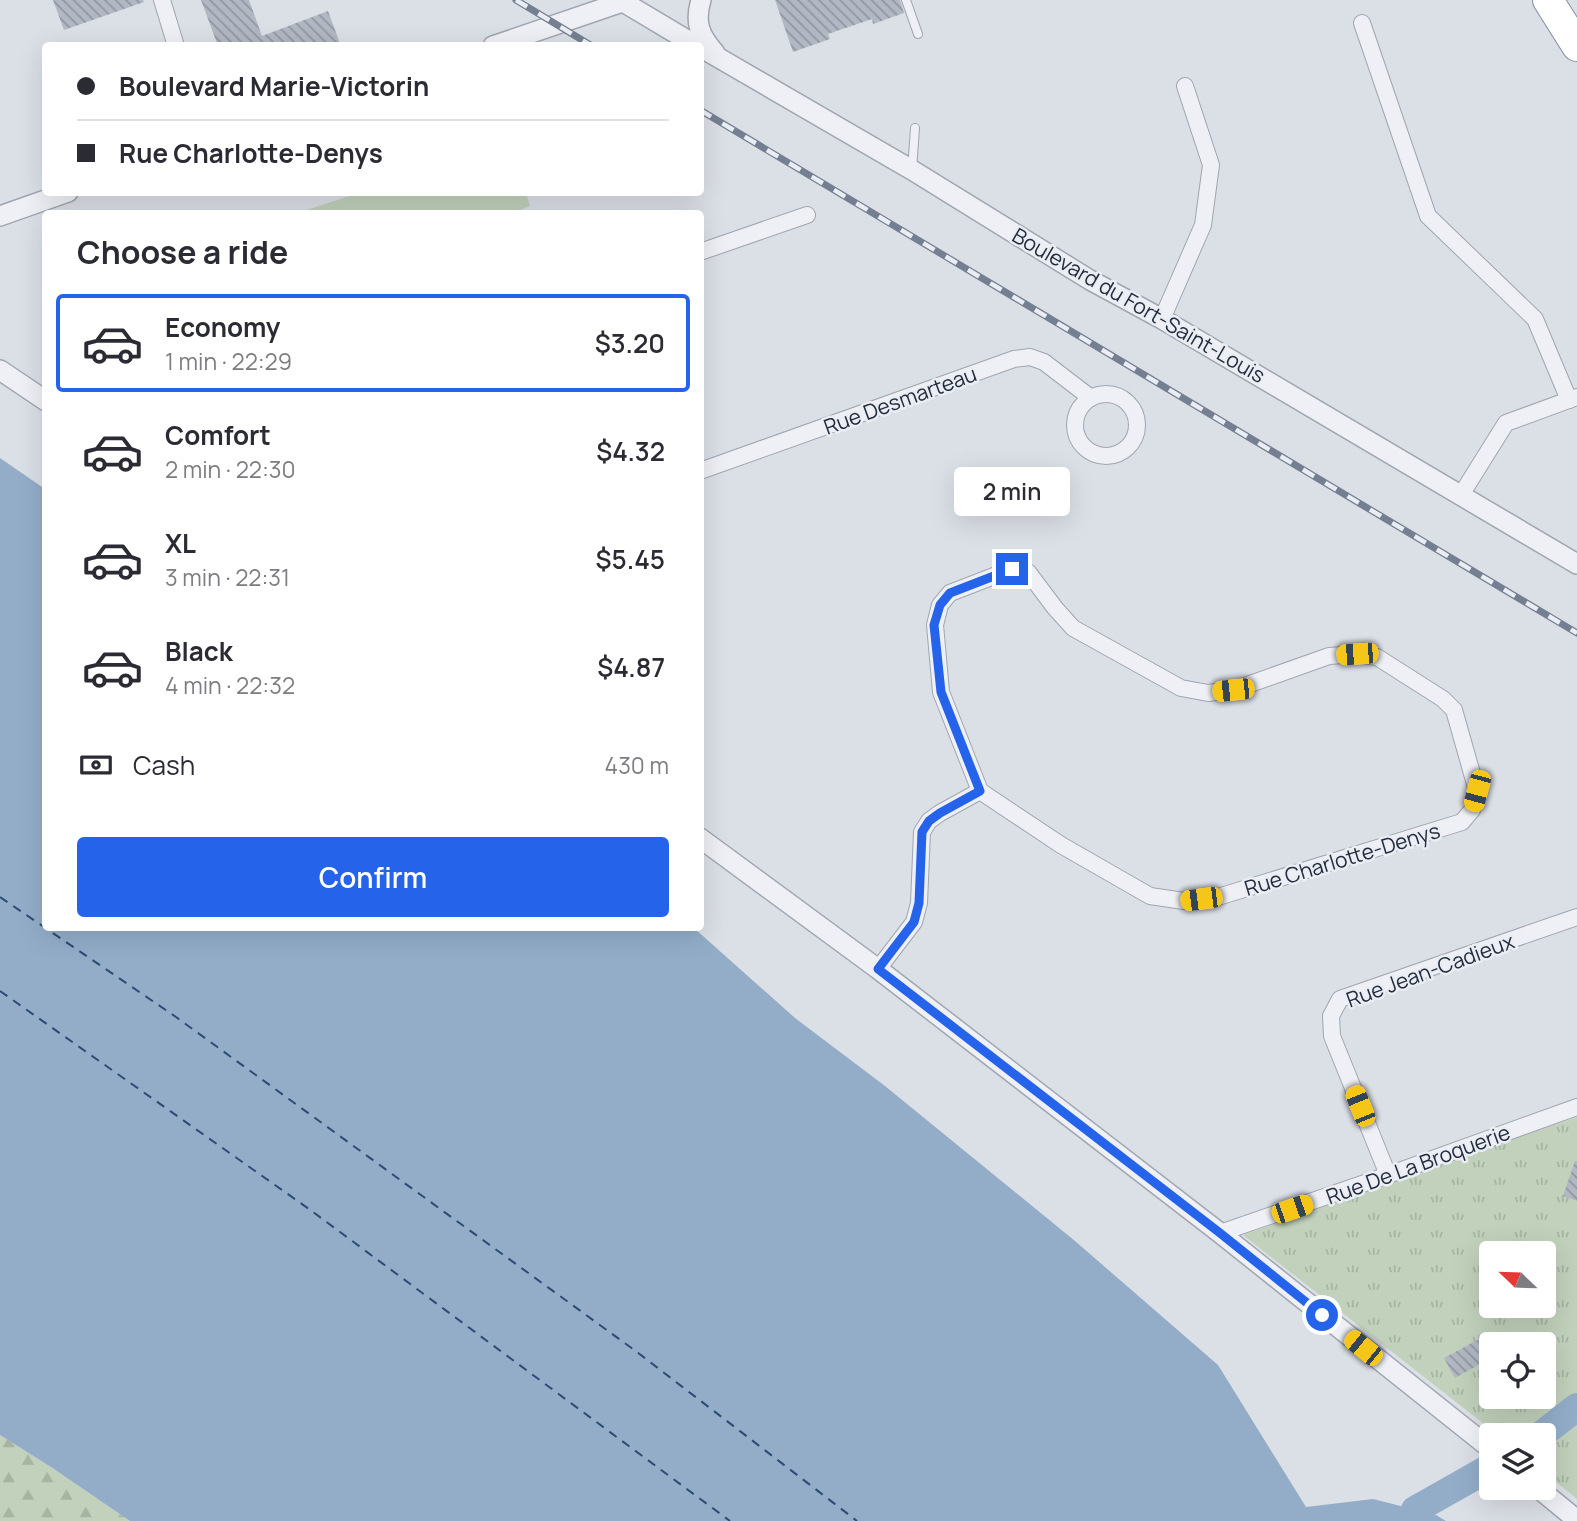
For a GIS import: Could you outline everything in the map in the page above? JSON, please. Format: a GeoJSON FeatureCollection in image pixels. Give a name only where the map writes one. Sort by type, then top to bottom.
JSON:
{"type":"FeatureCollection","features":[{"type":"Feature","properties":{"kind":"highway"},"geometry":{"type":"LineString","coordinates":[[1548,0],[1577,46]]}},
{"type":"Feature","properties":{"kind":"highway"},"geometry":{"type":"LineString","coordinates":[[1572,0],[1577,7]]}},
{"type":"Feature","properties":{"kind":"street"},"geometry":{"type":"LineString","coordinates":[[162,0],[175,42]]}},
{"type":"Feature","properties":{"kind":"street"},"geometry":{"type":"LineString","coordinates":[[701,0],[697,11],[701,34],[720,60]]}},
{"type":"Feature","properties":{"kind":"street"},"geometry":{"type":"LineString","coordinates":[[503,42],[623,1]]}},
{"type":"Feature","properties":{"kind":"street","name":"Boulevard du Fort-Saint-Louis"},"geometry":{"type":"LineString","coordinates":[[623,1],[692,42]]}},
{"type":"Feature","properties":{"kind":"street"},"geometry":{"type":"LineString","coordinates":[[1362,23],[1429,216],[1535,318],[1573,398],[1506,423],[1461,495]]}},
{"type":"Feature","properties":{"kind":"street","name":"Boulevard du Fort-Saint-Louis"},"geometry":{"type":"LineString","coordinates":[[704,49],[912,170],[1090,280],[1162,319],[1577,564]]}},
{"type":"Feature","properties":{"kind":"street"},"geometry":{"type":"LineString","coordinates":[[1162,319],[1203,225],[1211,166],[1185,86]]}},
{"type":"Feature","properties":{"kind":"street"},"geometry":{"type":"LineString","coordinates":[[0,216],[57,196]]}},
{"type":"Feature","properties":{"kind":"street"},"geometry":{"type":"LineString","coordinates":[[704,252],[807,215]]}},
{"type":"Feature","properties":{"kind":"street","name":"Rue Desmarteau"},"geometry":{"type":"LineString","coordinates":[[704,470],[1013,359],[1030,357],[1044,362],[1091,398]]}},
{"type":"Feature","properties":{"kind":"street"},"geometry":{"type":"LineString","coordinates":[[0,370],[42,398]]}},
{"type":"Feature","properties":{"kind":"street","name":"Rue Charlotte-Denys"},"geometry":{"type":"LineString","coordinates":[[1012,569],[1028,572],[1073,628],[1181,688],[1208,693],[1233,690],[1329,656],[1357,654],[1377,657],[1443,699],[1454,710],[1477,791],[1472,810],[1462,822],[1218,897],[1184,901],[1150,897],[1061,845],[980,791],[941,692],[934,625],[940,605],[950,593],[1012,569]]}},
{"type":"Feature","properties":{"kind":"street"},"geometry":{"type":"LineString","coordinates":[[878,969],[914,922],[919,903],[922,832],[929,821],[940,813],[980,791]]}},
{"type":"Feature","properties":{"kind":"street"},"geometry":{"type":"LineString","coordinates":[[704,841],[878,969],[1220,1233],[1479,1439]]}},
{"type":"Feature","properties":{"kind":"street","name":"Rue Jean-Cadieux"},"geometry":{"type":"LineString","coordinates":[[1388,1175],[1332,1036],[1331,1016],[1340,999],[1577,917]]}},
{"type":"Feature","properties":{"kind":"street","name":"Rue De La Broquerie"},"geometry":{"type":"LineString","coordinates":[[1220,1233],[1577,1107]]}},
{"type":"Feature","properties":{"kind":"street"},"geometry":{"type":"LineString","coordinates":[[1553,1500],[1577,1520]]}},
{"type":"Feature","properties":{"kind":"lane"},"geometry":{"type":"LineString","coordinates":[[906,0],[918,34]]}},
{"type":"Feature","properties":{"kind":"lane"},"geometry":{"type":"LineString","coordinates":[[912,170],[915,128]]}},
{"type":"Feature","properties":{"kind":"green space"},"geometry":{"type":"Polygon","coordinates":[[[350,196],[527,196],[530,206],[520,210],[306,210],[350,196]]]}},
{"type":"Feature","properties":{"kind":"green space"},"geometry":{"type":"Polygon","coordinates":[[[1577,1117],[1577,1499],[1556,1482],[1556,1423],[1483,1423],[1243,1235],[1577,1117]]]}},
{"type":"Feature","properties":{"kind":"green space"},"geometry":{"type":"Polygon","coordinates":[[[0,1435],[51,1467],[130,1521],[0,1521],[0,1435]]]}},
{"type":"Feature","properties":{"kind":"water"},"geometry":{"type":"Polygon","coordinates":[[[0,458],[42,487],[42,931],[697,931],[795,1018],[885,1086],[1075,1241],[1218,1365],[1306,1507],[1373,1499],[1436,1515],[1446,1521],[130,1521],[0,1435],[0,458]]]}},
{"type":"Feature","properties":{"kind":"building"},"geometry":{"type":"Polygon","coordinates":[[[53,0],[143,0],[144,2],[64,30],[53,0]]]}},
{"type":"Feature","properties":{"kind":"building"},"geometry":{"type":"Polygon","coordinates":[[[201,0],[249,0],[262,36],[328,11],[340,42],[217,42],[201,0]]]}},
{"type":"Feature","properties":{"kind":"building"},"geometry":{"type":"Polygon","coordinates":[[[775,0],[900,0],[904,13],[873,24],[872,19],[828,34],[830,39],[793,52],[775,0]]]}},
{"type":"Feature","properties":{"kind":"building"},"geometry":{"type":"Polygon","coordinates":[[[1577,1161],[1577,1201],[1563,1196],[1577,1161]]]}},
{"type":"Feature","properties":{"kind":"building"},"geometry":{"type":"Polygon","coordinates":[[[1479,1339],[1479,1365],[1455,1378],[1444,1358],[1479,1339]]]}},
{"type":"Feature","properties":{"kind":"waterway"},"geometry":{"type":"LineString","coordinates":[[1556,1423],[1577,1407]]}},
{"type":"Feature","properties":{"kind":"waterway"},"geometry":{"type":"LineString","coordinates":[[1415,1510],[1479,1474]]}},
{"type":"Feature","properties":{"kind":"ferry route"},"geometry":{"type":"LineString","coordinates":[[0,897],[42,926]]}},
{"type":"Feature","properties":{"kind":"ferry route"},"geometry":{"type":"LineString","coordinates":[[50,931],[176,1017],[637,1352],[857,1521]]}},
{"type":"Feature","properties":{"kind":"ferry route"},"geometry":{"type":"LineString","coordinates":[[0,991],[309,1209],[730,1521]]}},
{"type":"Feature","properties":{"kind":"railway"},"geometry":{"type":"LineString","coordinates":[[516,0],[585,42]]}},
{"type":"Feature","properties":{"kind":"railway"},"geometry":{"type":"LineString","coordinates":[[704,112],[1577,633]]}},
{"type":"Feature","properties":{"kind":"route"},"geometry":{"type":"LineString","coordinates":[[1012,569],[950,593],[940,605],[934,625],[941,692],[980,791],[940,813],[929,821],[922,832],[919,903],[914,922],[878,969],[1322,1315]]}}]}
